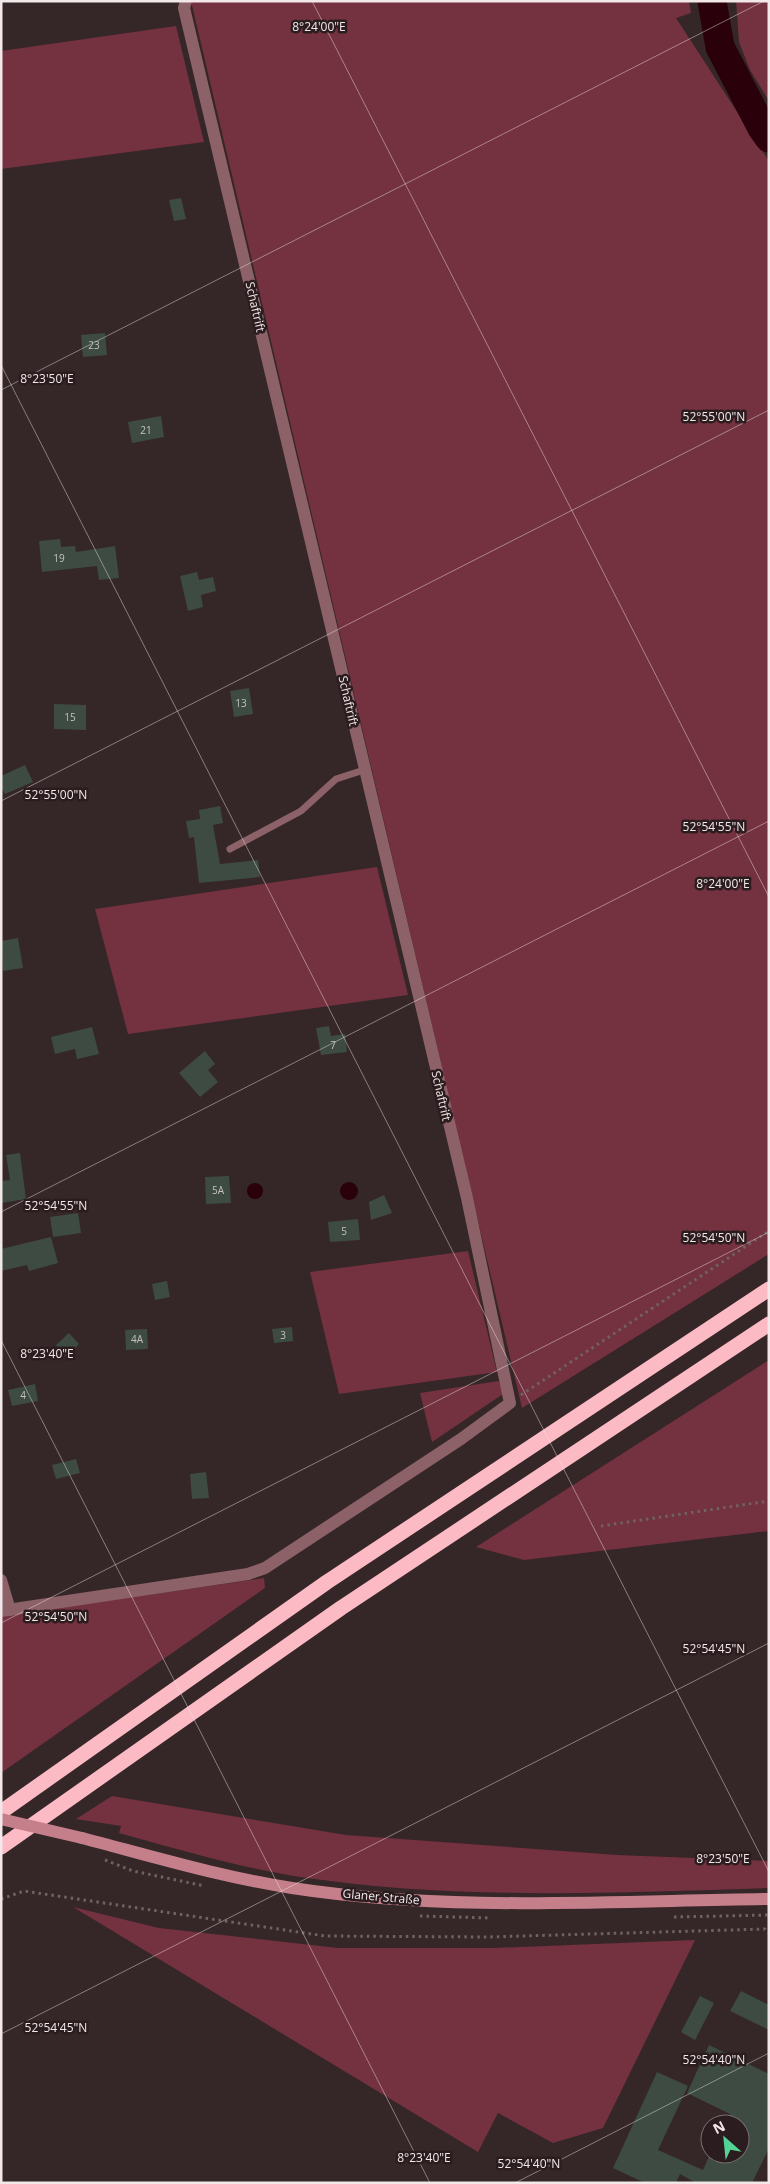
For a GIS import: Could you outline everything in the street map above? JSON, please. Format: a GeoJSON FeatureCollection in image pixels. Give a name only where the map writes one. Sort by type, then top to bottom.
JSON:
{"type":"FeatureCollection","features":[{"type":"Feature","properties":{"kind":"highway"},"geometry":{"type":"LineString","coordinates":[[1,1812],[327,1582],[769,1289]]}},
{"type":"Feature","properties":{"kind":"highway"},"geometry":{"type":"LineString","coordinates":[[1,1848],[341,1608],[769,1324]]}},
{"type":"Feature","properties":{"kind":"street","name":"Schaftrift"},"geometry":{"type":"LineString","coordinates":[[186,1],[184,8],[467,1198],[510,1403]]}},
{"type":"Feature","properties":{"kind":"street"},"geometry":{"type":"LineString","coordinates":[[1,1580],[6,1611],[248,1574],[265,1568],[460,1439],[510,1403]]}},
{"type":"Feature","properties":{"kind":"street","name":"Glaner Straße"},"geometry":{"type":"LineString","coordinates":[[1,1819],[200,1868],[291,1888],[373,1897],[446,1902],[523,1903],[769,1899]]}},
{"type":"Feature","properties":{"kind":"lane"},"geometry":{"type":"LineString","coordinates":[[230,849],[301,811],[336,779],[364,770]]}},
{"type":"Feature","properties":{"kind":"path"},"geometry":{"type":"LineString","coordinates":[[510,1403],[769,1231]]}},
{"type":"Feature","properties":{"kind":"path"},"geometry":{"type":"LineString","coordinates":[[602,1526],[769,1502]]}},
{"type":"Feature","properties":{"kind":"path"},"geometry":{"type":"LineString","coordinates":[[1,1899],[24,1891],[324,1936],[487,1937],[765,1930],[769,1933]]}},
{"type":"Feature","properties":{"kind":"shaded area"},"geometry":{"type":"Polygon","coordinates":[[[191,1],[689,1],[691,13],[676,18],[769,161],[769,1254],[522,1408],[191,1]]]}},
{"type":"Feature","properties":{"kind":"shaded area"},"geometry":{"type":"Polygon","coordinates":[[[736,1],[769,1],[769,101],[750,70],[739,42],[736,1]]]}},
{"type":"Feature","properties":{"kind":"shaded area"},"geometry":{"type":"Polygon","coordinates":[[[176,26],[204,142],[1,169],[1,51],[176,26]]]}},
{"type":"Feature","properties":{"kind":"shaded area"},"geometry":{"type":"Polygon","coordinates":[[[377,867],[408,995],[128,1034],[95,909],[377,867]]]}},
{"type":"Feature","properties":{"kind":"shaded area"},"geometry":{"type":"Polygon","coordinates":[[[349,1182],[355,1185],[358,1191],[355,1197],[349,1200],[343,1197],[340,1191],[343,1185],[349,1182]]]}},
{"type":"Feature","properties":{"kind":"shaded area"},"geometry":{"type":"Polygon","coordinates":[[[252,1183],[258,1183],[263,1188],[261,1197],[252,1199],[247,1194],[247,1188],[252,1183]]]}},
{"type":"Feature","properties":{"kind":"shaded area"},"geometry":{"type":"Polygon","coordinates":[[[468,1251],[497,1372],[339,1394],[310,1272],[468,1251]]]}},
{"type":"Feature","properties":{"kind":"shaded area"},"geometry":{"type":"Polygon","coordinates":[[[769,1360],[769,1531],[524,1560],[476,1547],[769,1360]]]}},
{"type":"Feature","properties":{"kind":"shaded area"},"geometry":{"type":"Polygon","coordinates":[[[499,1381],[503,1394],[432,1442],[420,1393],[499,1381]]]}},
{"type":"Feature","properties":{"kind":"shaded area"},"geometry":{"type":"Polygon","coordinates":[[[264,1578],[265,1588],[1,1773],[1,1616],[264,1578]]]}},
{"type":"Feature","properties":{"kind":"shaded area"},"geometry":{"type":"Polygon","coordinates":[[[112,1796],[346,1835],[617,1855],[769,1861],[769,1888],[595,1893],[480,1892],[422,1890],[307,1878],[260,1870],[119,1833],[121,1826],[76,1819],[112,1796]]]}},
{"type":"Feature","properties":{"kind":"shaded area"},"geometry":{"type":"Polygon","coordinates":[[[73,1907],[159,1928],[338,1948],[493,1948],[695,1940],[603,2128],[553,2143],[498,2113],[478,2152],[73,1907]]]}},
{"type":"Feature","properties":{"kind":"building"},"geometry":{"type":"Polygon","coordinates":[[[181,198],[186,219],[174,221],[169,200],[181,198]]]}},
{"type":"Feature","properties":{"kind":"building"},"geometry":{"type":"Polygon","coordinates":[[[105,333],[107,355],[83,357],[81,335],[105,333]]]}},
{"type":"Feature","properties":{"kind":"building"},"geometry":{"type":"Polygon","coordinates":[[[161,416],[164,437],[132,443],[128,422],[161,416]]]}},
{"type":"Feature","properties":{"kind":"building"},"geometry":{"type":"Polygon","coordinates":[[[60,539],[61,547],[75,546],[76,552],[115,546],[119,578],[99,580],[97,566],[42,572],[39,541],[60,539]]]}},
{"type":"Feature","properties":{"kind":"building"},"geometry":{"type":"Polygon","coordinates":[[[197,572],[199,580],[213,577],[216,591],[201,595],[203,607],[188,611],[180,576],[197,572]]]}},
{"type":"Feature","properties":{"kind":"building"},"geometry":{"type":"Polygon","coordinates":[[[249,688],[253,714],[234,717],[230,691],[249,688]]]}},
{"type":"Feature","properties":{"kind":"building"},"geometry":{"type":"Polygon","coordinates":[[[54,704],[86,705],[86,730],[54,729],[54,704]]]}},
{"type":"Feature","properties":{"kind":"building"},"geometry":{"type":"Polygon","coordinates":[[[25,765],[33,782],[5,794],[1,787],[1,776],[25,765]]]}},
{"type":"Feature","properties":{"kind":"building"},"geometry":{"type":"Polygon","coordinates":[[[220,806],[223,823],[213,825],[220,864],[258,860],[260,877],[199,883],[194,837],[189,838],[186,821],[200,819],[199,810],[220,806]]]}},
{"type":"Feature","properties":{"kind":"building"},"geometry":{"type":"Polygon","coordinates":[[[18,938],[23,968],[3,971],[1,941],[18,938]]]}},
{"type":"Feature","properties":{"kind":"building"},"geometry":{"type":"Polygon","coordinates":[[[329,1026],[331,1036],[345,1034],[347,1052],[321,1055],[316,1028],[329,1026]]]}},
{"type":"Feature","properties":{"kind":"building"},"geometry":{"type":"Polygon","coordinates":[[[92,1027],[99,1054],[77,1059],[75,1049],[55,1054],[51,1037],[92,1027]]]}},
{"type":"Feature","properties":{"kind":"building"},"geometry":{"type":"Polygon","coordinates":[[[205,1051],[215,1064],[208,1070],[218,1082],[200,1097],[179,1073],[205,1051]]]}},
{"type":"Feature","properties":{"kind":"building"},"geometry":{"type":"Polygon","coordinates":[[[20,1153],[26,1199],[1,1203],[1,1181],[10,1180],[6,1155],[20,1153]]]}},
{"type":"Feature","properties":{"kind":"building"},"geometry":{"type":"Polygon","coordinates":[[[229,1176],[231,1203],[206,1204],[205,1177],[229,1176]]]}},
{"type":"Feature","properties":{"kind":"building"},"geometry":{"type":"Polygon","coordinates":[[[384,1195],[392,1213],[371,1220],[369,1202],[384,1195]]]}},
{"type":"Feature","properties":{"kind":"building"},"geometry":{"type":"Polygon","coordinates":[[[78,1213],[81,1233],[53,1237],[50,1217],[78,1213]]]}},
{"type":"Feature","properties":{"kind":"building"},"geometry":{"type":"Polygon","coordinates":[[[358,1219],[360,1240],[330,1242],[328,1222],[358,1219]]]}},
{"type":"Feature","properties":{"kind":"building"},"geometry":{"type":"Polygon","coordinates":[[[51,1237],[58,1263],[29,1271],[27,1265],[1,1271],[1,1249],[51,1237]]]}},
{"type":"Feature","properties":{"kind":"building"},"geometry":{"type":"Polygon","coordinates":[[[167,1281],[170,1297],[155,1300],[152,1284],[167,1281]]]}},
{"type":"Feature","properties":{"kind":"building"},"geometry":{"type":"Polygon","coordinates":[[[292,1327],[293,1341],[274,1343],[272,1329],[292,1327]]]}},
{"type":"Feature","properties":{"kind":"building"},"geometry":{"type":"Polygon","coordinates":[[[147,1329],[148,1349],[126,1350],[125,1330],[147,1329]]]}},
{"type":"Feature","properties":{"kind":"building"},"geometry":{"type":"Polygon","coordinates":[[[69,1333],[79,1344],[66,1357],[56,1345],[69,1333]]]}},
{"type":"Feature","properties":{"kind":"building"},"geometry":{"type":"Polygon","coordinates":[[[35,1384],[38,1401],[12,1406],[8,1390],[35,1384]]]}},
{"type":"Feature","properties":{"kind":"building"},"geometry":{"type":"Polygon","coordinates":[[[76,1459],[80,1473],[56,1479],[52,1465],[76,1459]]]}},
{"type":"Feature","properties":{"kind":"building"},"geometry":{"type":"Polygon","coordinates":[[[206,1472],[209,1498],[192,1499],[190,1474],[206,1472]]]}},
{"type":"Feature","properties":{"kind":"building"},"geometry":{"type":"Polygon","coordinates":[[[741,1991],[769,2005],[769,2030],[730,2011],[741,1991]]]}},
{"type":"Feature","properties":{"kind":"building"},"geometry":{"type":"Polygon","coordinates":[[[700,1996],[714,2003],[695,2040],[681,2032],[700,1996]]]}},
{"type":"Feature","properties":{"kind":"building"},"geometry":{"type":"Polygon","coordinates":[[[709,2045],[769,2074],[769,2148],[752,2183],[696,2183],[680,2174],[676,2183],[645,2183],[613,2168],[657,2072],[688,2086],[658,2150],[703,2170],[706,2164],[750,2164],[750,2114],[730,2114],[687,2093],[709,2045]]]}},
{"type":"Feature","properties":{"kind":"waterway"},"geometry":{"type":"LineString","coordinates":[[712,1],[720,47],[769,138]]}}]}
